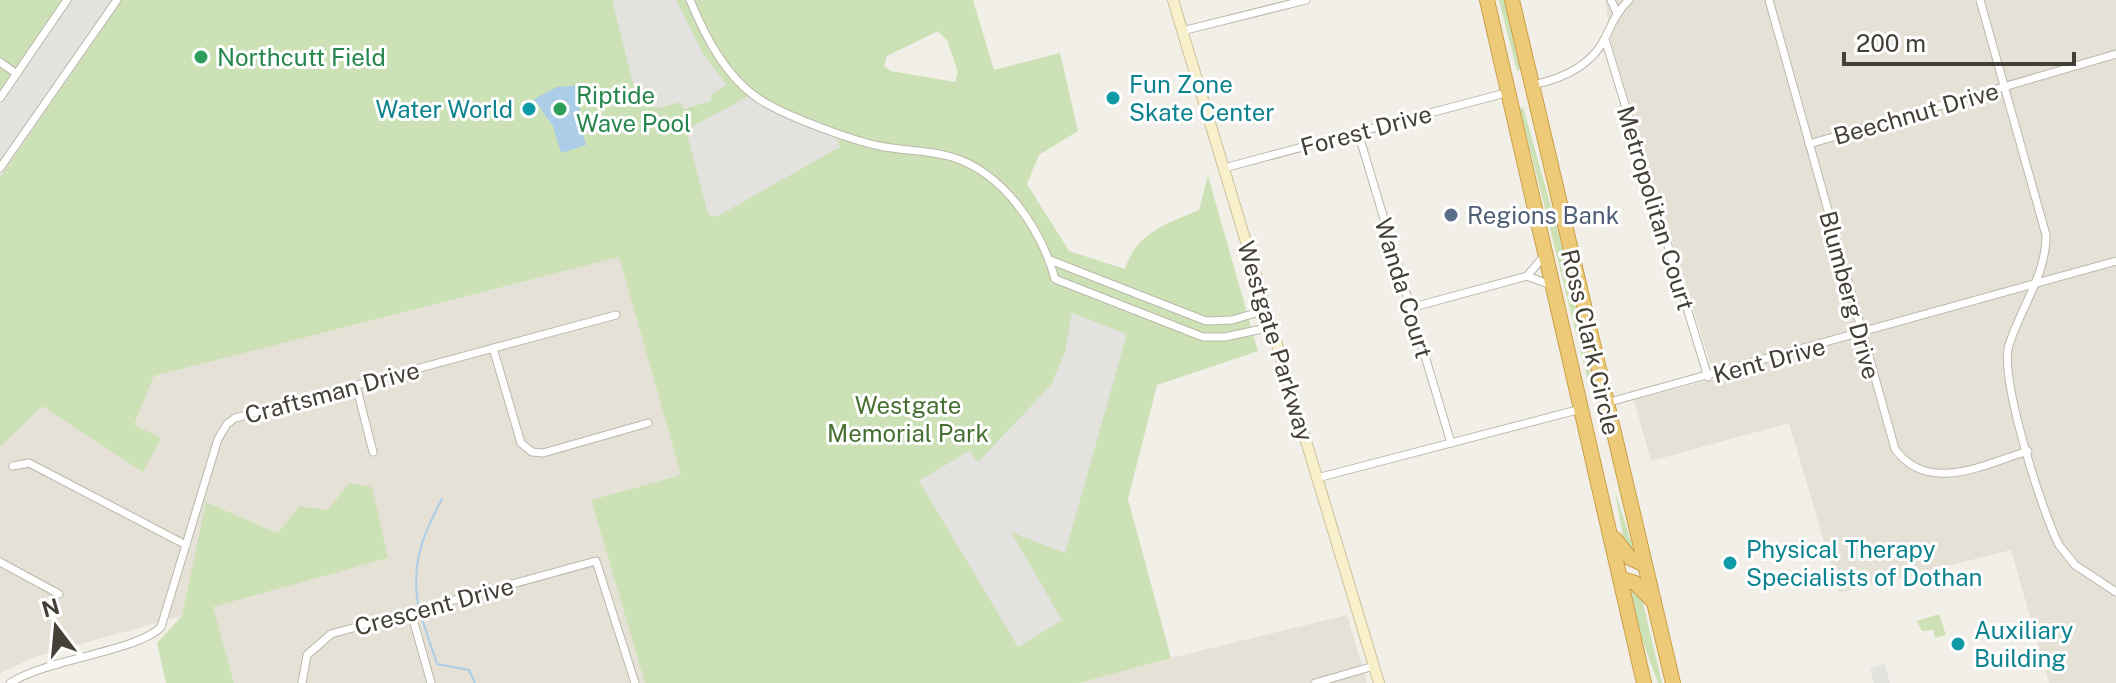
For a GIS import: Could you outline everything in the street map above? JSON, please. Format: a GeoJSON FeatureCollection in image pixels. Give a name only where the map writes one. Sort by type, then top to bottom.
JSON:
{"type":"FeatureCollection","features":[{"type":"Feature","properties":{"kind":"highway","name":"Ross Clark Circle"},"geometry":{"type":"LineString","coordinates":[[1487,0],[1644,683]]}},
{"type":"Feature","properties":{"kind":"highway","name":"Ross Clark Circle"},"geometry":{"type":"LineString","coordinates":[[1512,0],[1673,683]]}},
{"type":"Feature","properties":{"kind":"highway"},"geometry":{"type":"LineString","coordinates":[[1501,60],[1522,81],[1532,85]]}},
{"type":"Feature","properties":{"kind":"highway"},"geometry":{"type":"LineString","coordinates":[[1509,92],[1538,114]]}},
{"type":"Feature","properties":{"kind":"highway"},"geometry":{"type":"LineString","coordinates":[[1575,376],[1606,403]]}},
{"type":"Feature","properties":{"kind":"highway"},"geometry":{"type":"LineString","coordinates":[[1583,409],[1612,431]]}},
{"type":"Feature","properties":{"kind":"highway"},"geometry":{"type":"LineString","coordinates":[[1610,532],[1630,558],[1645,565]]}},
{"type":"Feature","properties":{"kind":"highway"},"geometry":{"type":"LineString","coordinates":[[1621,579],[1635,583],[1654,602]]}},
{"type":"Feature","properties":{"kind":"main road","name":"Westgate Parkway"},"geometry":{"type":"LineString","coordinates":[[1173,0],[1379,683]]}},
{"type":"Feature","properties":{"kind":"street"},"geometry":{"type":"LineString","coordinates":[[0,98],[67,0]]}},
{"type":"Feature","properties":{"kind":"street"},"geometry":{"type":"LineString","coordinates":[[0,168],[117,0]]}},
{"type":"Feature","properties":{"kind":"street"},"geometry":{"type":"LineString","coordinates":[[690,0],[716,53],[761,100],[867,143],[937,153],[973,165],[990,177],[1015,202],[1049,260],[1055,279],[1203,337],[1234,336],[1271,327]]}},
{"type":"Feature","properties":{"kind":"street"},"geometry":{"type":"LineString","coordinates":[[1182,31],[1306,0]]}},
{"type":"Feature","properties":{"kind":"street"},"geometry":{"type":"LineString","coordinates":[[1611,0],[1617,13]]}},
{"type":"Feature","properties":{"kind":"street"},"geometry":{"type":"LineString","coordinates":[[1532,85],[1575,70],[1591,57],[1605,39],[1617,13],[1629,0]]}},
{"type":"Feature","properties":{"kind":"street","name":"Blumberg Drive"},"geometry":{"type":"LineString","coordinates":[[1769,0],[1889,436],[1910,464],[1929,473],[1950,474],[2028,451]]}},
{"type":"Feature","properties":{"kind":"street"},"geometry":{"type":"LineString","coordinates":[[1980,0],[2045,229],[2045,250],[2009,343],[2006,362],[2008,386],[2052,532],[2062,551],[2075,565],[2116,592]]}},
{"type":"Feature","properties":{"kind":"street","name":"Metropolitan Court"},"geometry":{"type":"LineString","coordinates":[[1605,39],[1708,377]]}},
{"type":"Feature","properties":{"kind":"street","name":"Beechnut Drive"},"geometry":{"type":"LineString","coordinates":[[1809,144],[2116,54]]}},
{"type":"Feature","properties":{"kind":"street"},"geometry":{"type":"LineString","coordinates":[[0,62],[17,74]]}},
{"type":"Feature","properties":{"kind":"street","name":"Forest Drive"},"geometry":{"type":"LineString","coordinates":[[1224,168],[1509,92]]}},
{"type":"Feature","properties":{"kind":"street","name":"Wanda Court"},"geometry":{"type":"LineString","coordinates":[[1358,132],[1451,443]]}},
{"type":"Feature","properties":{"kind":"street"},"geometry":{"type":"LineString","coordinates":[[1410,308],[1527,276],[1538,267],[1546,253]]}},
{"type":"Feature","properties":{"kind":"street"},"geometry":{"type":"LineString","coordinates":[[1049,260],[1206,321],[1232,320],[1266,310]]}},
{"type":"Feature","properties":{"kind":"street","name":"Kent Drive"},"geometry":{"type":"LineString","coordinates":[[1606,403],[2116,261]]}},
{"type":"Feature","properties":{"kind":"street"},"geometry":{"type":"LineString","coordinates":[[1527,276],[1554,287]]}},
{"type":"Feature","properties":{"kind":"street","name":"Craftsman Drive"},"geometry":{"type":"LineString","coordinates":[[10,683],[51,664],[140,640],[156,632],[169,611],[218,439],[227,424],[245,415],[616,315]]}},
{"type":"Feature","properties":{"kind":"street"},"geometry":{"type":"LineString","coordinates":[[493,348],[521,443],[529,451],[543,453],[648,423]]}},
{"type":"Feature","properties":{"kind":"street"},"geometry":{"type":"LineString","coordinates":[[356,385],[373,452]]}},
{"type":"Feature","properties":{"kind":"street"},"geometry":{"type":"LineString","coordinates":[[1317,478],[1583,409]]}},
{"type":"Feature","properties":{"kind":"street"},"geometry":{"type":"LineString","coordinates":[[13,466],[29,463],[186,545]]}},
{"type":"Feature","properties":{"kind":"street","name":"Crescent Drive"},"geometry":{"type":"LineString","coordinates":[[302,683],[307,655],[321,639],[596,561],[635,683]]}},
{"type":"Feature","properties":{"kind":"street"},"geometry":{"type":"LineString","coordinates":[[1,565],[59,594]]}},
{"type":"Feature","properties":{"kind":"street"},"geometry":{"type":"LineString","coordinates":[[411,612],[431,683]]}},
{"type":"Feature","properties":{"kind":"street"},"geometry":{"type":"LineString","coordinates":[[1315,683],[1374,666]]}},
{"type":"Feature","properties":{"kind":"shaded area"},"geometry":{"type":"Polygon","coordinates":[[[64,0],[122,0],[0,177],[0,93],[64,0]]]}},
{"type":"Feature","properties":{"kind":"shaded area"},"geometry":{"type":"Polygon","coordinates":[[[612,0],[676,0],[703,54],[727,85],[711,94],[711,101],[684,109],[681,102],[659,108],[638,103],[612,0]]]}},
{"type":"Feature","properties":{"kind":"shaded area"},"geometry":{"type":"Polygon","coordinates":[[[1605,0],[2116,0],[2116,683],[2049,683],[2011,550],[1839,593],[1789,423],[1651,461],[1634,400],[1715,379],[1612,46],[1605,0]]]}},
{"type":"Feature","properties":{"kind":"shaded area"},"geometry":{"type":"Polygon","coordinates":[[[749,96],[787,118],[841,138],[838,140],[840,147],[716,217],[708,214],[686,130],[749,96]]]}},
{"type":"Feature","properties":{"kind":"shaded area"},"geometry":{"type":"Polygon","coordinates":[[[619,257],[681,475],[591,500],[645,683],[234,683],[212,607],[387,558],[328,510],[299,506],[278,533],[207,502],[182,616],[37,656],[0,673],[0,447],[42,405],[134,425],[154,376],[619,257]]]}},
{"type":"Feature","properties":{"kind":"shaded area"},"geometry":{"type":"Polygon","coordinates":[[[1072,313],[1127,334],[1065,553],[1011,532],[1062,620],[1018,647],[919,481],[969,451],[978,462],[1051,385],[1065,352],[1072,313]]]}},
{"type":"Feature","properties":{"kind":"shaded area"},"geometry":{"type":"Polygon","coordinates":[[[1347,615],[1367,683],[1079,683],[1171,658],[1347,615]]]}},
{"type":"Feature","properties":{"kind":"shaded area"},"geometry":{"type":"Polygon","coordinates":[[[1885,664],[1890,683],[1874,683],[1870,668],[1885,664]]]}},
{"type":"Feature","properties":{"kind":"green space","name":"Westgate Memorial Park"},"geometry":{"type":"Polygon","coordinates":[[[0,0],[973,0],[994,70],[1060,53],[1078,131],[1039,155],[1027,184],[1069,251],[1125,269],[1145,238],[1164,225],[1199,210],[1208,176],[1258,351],[1157,385],[1128,499],[1171,658],[1079,683],[645,683],[591,500],[681,475],[619,257],[154,376],[134,425],[161,438],[143,472],[42,406],[0,447],[0,0]],[[938,31],[887,56],[884,66],[891,71],[955,82],[958,72],[947,40],[938,31]]]}},
{"type":"Feature","properties":{"kind":"green space"},"geometry":{"type":"Polygon","coordinates":[[[1499,0],[1505,0],[1521,69],[1517,71],[1499,0]]]}},
{"type":"Feature","properties":{"kind":"green space"},"geometry":{"type":"Polygon","coordinates":[[[1523,107],[1560,239],[1593,381],[1589,385],[1520,109],[1523,107]]]}},
{"type":"Feature","properties":{"kind":"green space"},"geometry":{"type":"Polygon","coordinates":[[[349,483],[372,487],[388,558],[213,607],[234,683],[166,683],[157,643],[182,616],[206,502],[278,533],[299,506],[328,510],[349,483]]]}},
{"type":"Feature","properties":{"kind":"green space"},"geometry":{"type":"Polygon","coordinates":[[[1615,491],[1634,551],[1630,553],[1624,543],[1615,491]]]}},
{"type":"Feature","properties":{"kind":"green space"},"geometry":{"type":"Polygon","coordinates":[[[1636,589],[1642,599],[1662,683],[1658,683],[1639,631],[1630,590],[1636,589]]]}},
{"type":"Feature","properties":{"kind":"green space"},"geometry":{"type":"Polygon","coordinates":[[[1939,614],[1946,635],[1935,638],[1933,630],[1922,631],[1917,621],[1939,614]]]}},
{"type":"Feature","properties":{"kind":"water","name":"Riptide Wave Pool"},"geometry":{"type":"Polygon","coordinates":[[[582,85],[579,119],[586,145],[561,153],[553,126],[534,99],[557,87],[582,85]]]}},
{"type":"Feature","properties":{"kind":"waterway"},"geometry":{"type":"LineString","coordinates":[[418,604],[416,576],[420,550],[442,499]]}},
{"type":"Feature","properties":{"kind":"waterway"},"geometry":{"type":"LineString","coordinates":[[421,616],[437,664],[469,670],[475,683]]}},
{"type":"Feature","properties":{"kind":"place","name":"Northcutt Field"},"geometry":{"type":"Point","coordinates":[201,57]}},
{"type":"Feature","properties":{"kind":"place","name":"Fun Zone Skate Center"},"geometry":{"type":"Point","coordinates":[1113,98]}},
{"type":"Feature","properties":{"kind":"place","name":"Water World"},"geometry":{"type":"Point","coordinates":[529,109]}},
{"type":"Feature","properties":{"kind":"place","name":"Riptide Wave Pool"},"geometry":{"type":"Point","coordinates":[560,109]}},
{"type":"Feature","properties":{"kind":"place","name":"Regions Bank"},"geometry":{"type":"Point","coordinates":[1451,215]}},
{"type":"Feature","properties":{"kind":"place","name":"Physical Therapy Specialists of Dothan"},"geometry":{"type":"Point","coordinates":[1730,563]}},
{"type":"Feature","properties":{"kind":"place","name":"Auxiliary Building"},"geometry":{"type":"Point","coordinates":[1958,644]}}]}
